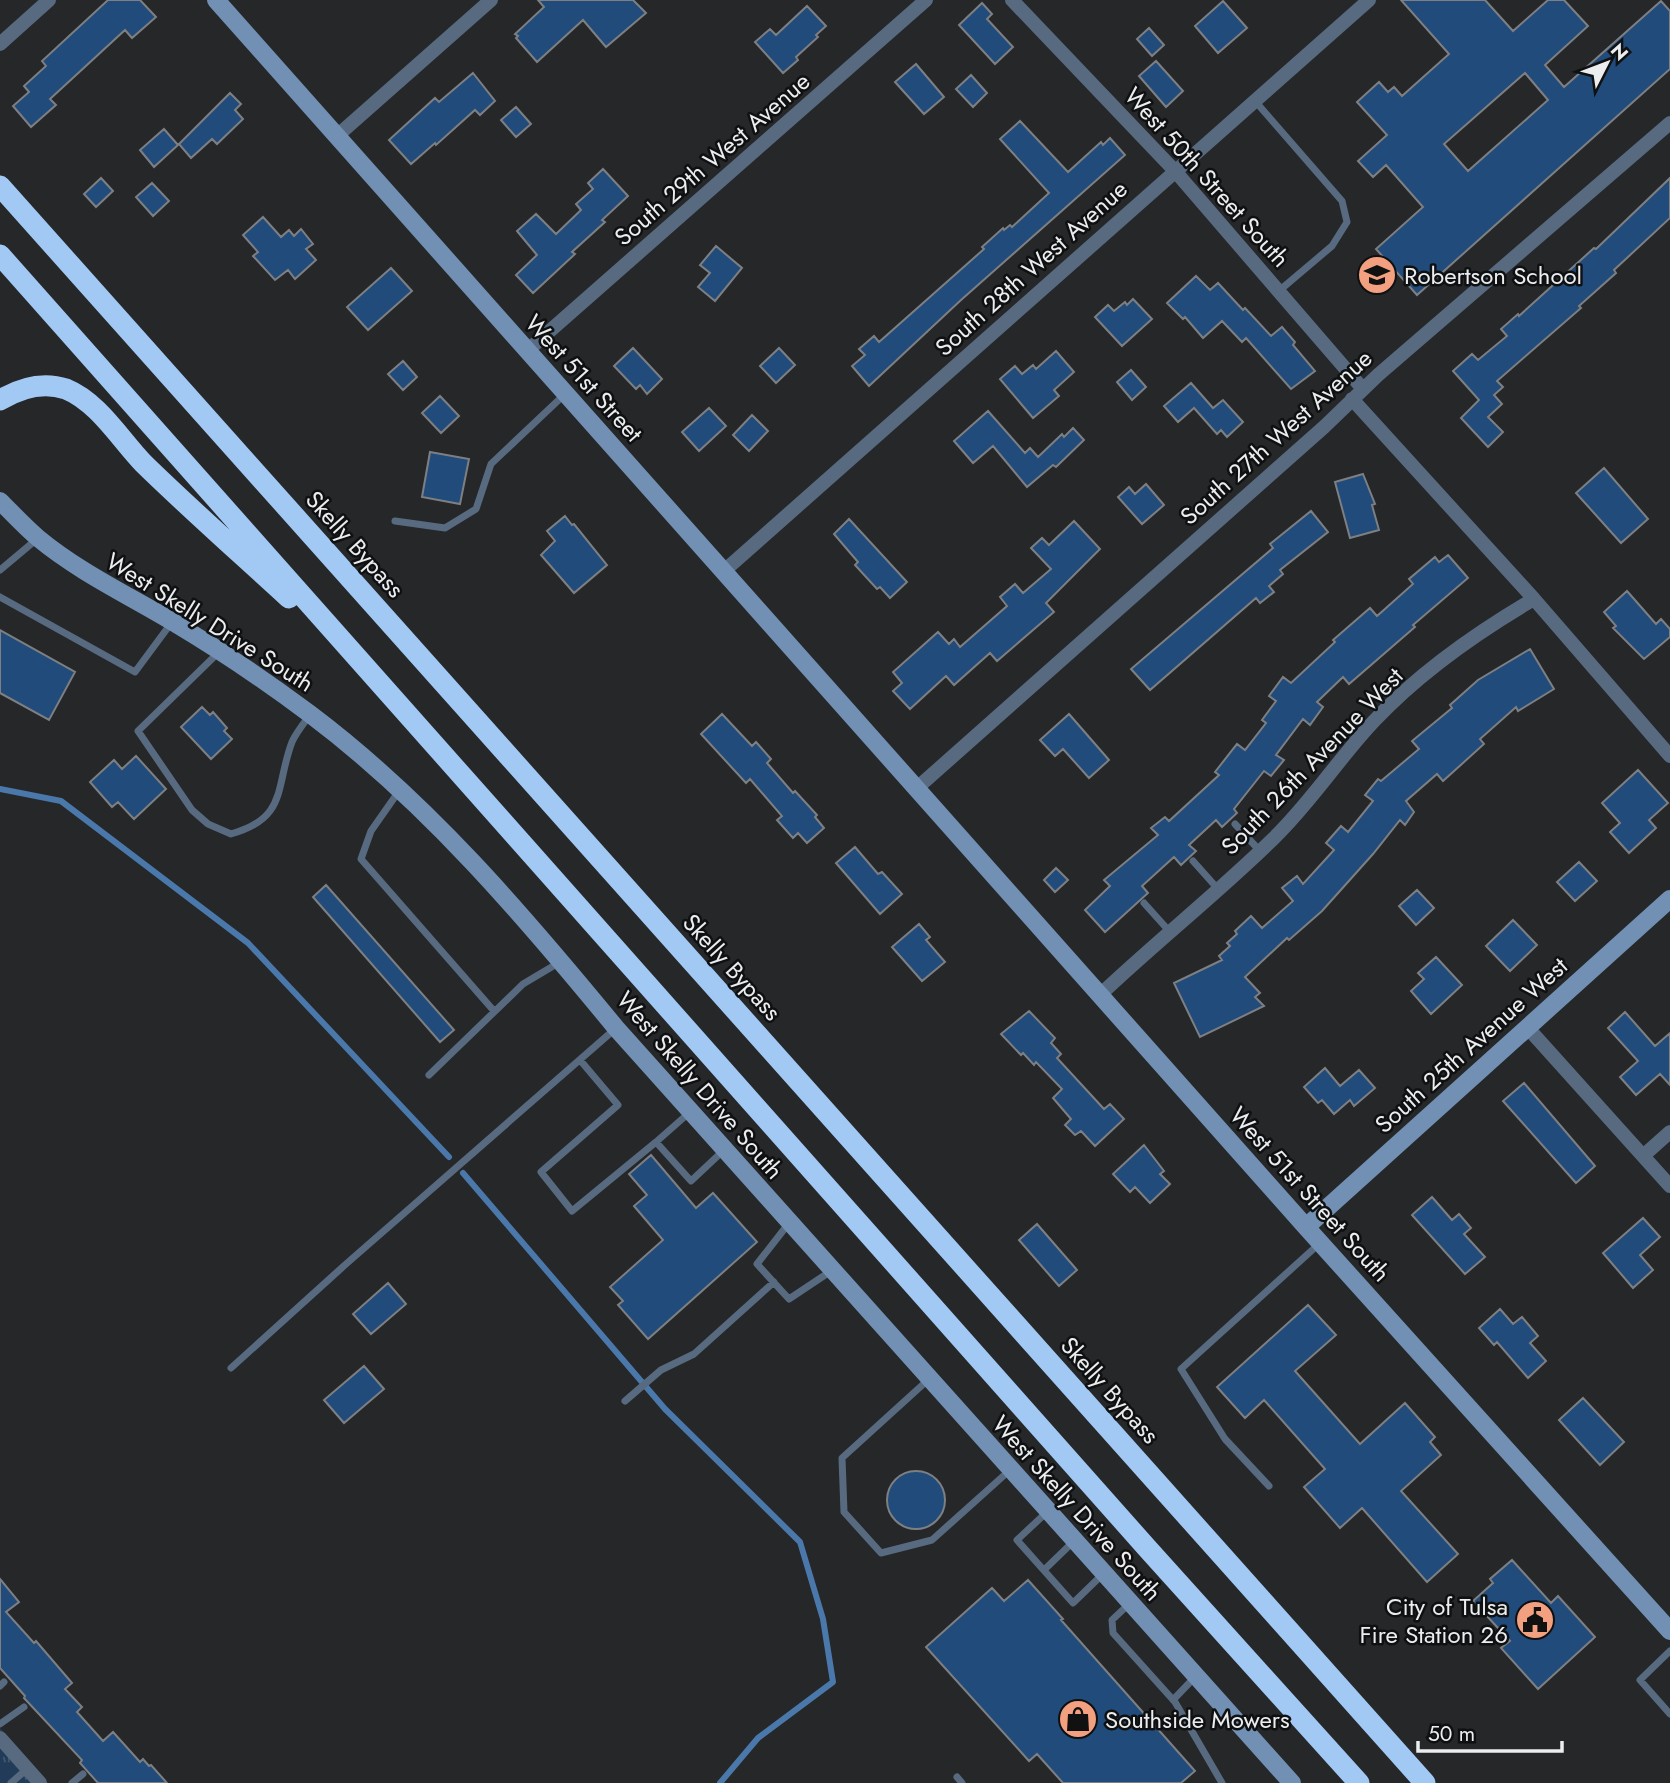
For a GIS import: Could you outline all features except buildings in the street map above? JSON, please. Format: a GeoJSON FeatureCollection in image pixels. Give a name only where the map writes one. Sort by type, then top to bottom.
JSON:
{"type":"FeatureCollection","features":[{"type":"Feature","properties":{"kind":"highway","name":"Skelly Bypass"},"geometry":{"type":"LineString","coordinates":[[0,186],[1425,1783]]}},
{"type":"Feature","properties":{"kind":"highway"},"geometry":{"type":"LineString","coordinates":[[0,255],[1147,1548],[1359,1783]]}},
{"type":"Feature","properties":{"kind":"highway"},"geometry":{"type":"LineString","coordinates":[[0,400],[14,391],[49,385],[78,396],[91,405],[144,463],[386,689]]}},
{"type":"Feature","properties":{"kind":"street"},"geometry":{"type":"LineString","coordinates":[[0,44],[49,0]]}},
{"type":"Feature","properties":{"kind":"street","name":"West 51st Street"},"geometry":{"type":"LineString","coordinates":[[216,0],[917,788]]}},
{"type":"Feature","properties":{"kind":"street"},"geometry":{"type":"LineString","coordinates":[[337,136],[491,0]]}},
{"type":"Feature","properties":{"kind":"street","name":"South 29th West Avenue"},"geometry":{"type":"LineString","coordinates":[[527,351],[926,0]]}},
{"type":"Feature","properties":{"kind":"street","name":"West 50th Street South"},"geometry":{"type":"LineString","coordinates":[[1012,0],[1175,172],[1280,290],[1358,394],[1670,755]]}},
{"type":"Feature","properties":{"kind":"street","name":"South 28th West Avenue"},"geometry":{"type":"LineString","coordinates":[[724,571],[1369,0]]}},
{"type":"Feature","properties":{"kind":"street","name":"South 27th West Avenue"},"geometry":{"type":"LineString","coordinates":[[917,788],[1358,394],[1670,123]]}},
{"type":"Feature","properties":{"kind":"street","name":"West Skelly Drive South"},"geometry":{"type":"LineString","coordinates":[[0,501],[38,538],[84,571],[173,621],[310,714],[399,790],[474,864],[724,1150],[1292,1783]]}},
{"type":"Feature","properties":{"kind":"street","name":"South 26th Avenue West"},"geometry":{"type":"LineString","coordinates":[[1101,994],[1260,851],[1308,803],[1373,721],[1460,646],[1534,599]]}},
{"type":"Feature","properties":{"kind":"street","name":"West 51st Street South"},"geometry":{"type":"LineString","coordinates":[[917,788],[1320,1243],[1670,1631]]}},
{"type":"Feature","properties":{"kind":"street","name":"South 25th Avenue West"},"geometry":{"type":"LineString","coordinates":[[1306,1227],[1670,899]]}},
{"type":"Feature","properties":{"kind":"street"},"geometry":{"type":"LineString","coordinates":[[1527,1027],[1670,1186]]}},
{"type":"Feature","properties":{"kind":"street"},"geometry":{"type":"LineString","coordinates":[[1643,1156],[1670,1132]]}},
{"type":"Feature","properties":{"kind":"street"},"geometry":{"type":"LineString","coordinates":[[0,1738],[40,1783]]}},
{"type":"Feature","properties":{"kind":"lane"},"geometry":{"type":"LineString","coordinates":[[1255,101],[1342,201],[1347,222],[1332,246],[1280,290]]}},
{"type":"Feature","properties":{"kind":"lane"},"geometry":{"type":"LineString","coordinates":[[395,521],[445,528],[476,509],[491,464],[565,394]]}},
{"type":"Feature","properties":{"kind":"lane"},"geometry":{"type":"LineString","coordinates":[[0,570],[38,538]]}},
{"type":"Feature","properties":{"kind":"lane"},"geometry":{"type":"LineString","coordinates":[[0,597],[135,673],[173,621]]}},
{"type":"Feature","properties":{"kind":"lane"},"geometry":{"type":"LineString","coordinates":[[220,651],[138,731],[192,810],[208,824],[231,834],[258,824],[275,802],[293,741],[310,714]]}},
{"type":"Feature","properties":{"kind":"lane"},"geometry":{"type":"LineString","coordinates":[[399,790],[371,831],[361,859],[494,1011]]}},
{"type":"Feature","properties":{"kind":"lane"},"geometry":{"type":"LineString","coordinates":[[1235,824],[1260,851]]}},
{"type":"Feature","properties":{"kind":"lane"},"geometry":{"type":"LineString","coordinates":[[1193,861],[1218,889]]}},
{"type":"Feature","properties":{"kind":"lane"},"geometry":{"type":"LineString","coordinates":[[1144,903],[1170,932]]}},
{"type":"Feature","properties":{"kind":"lane"},"geometry":{"type":"LineString","coordinates":[[429,1075],[523,984],[561,962]]}},
{"type":"Feature","properties":{"kind":"lane"},"geometry":{"type":"LineString","coordinates":[[231,1368],[616,1028]]}},
{"type":"Feature","properties":{"kind":"lane"},"geometry":{"type":"LineString","coordinates":[[580,1060],[618,1105],[541,1172],[572,1211],[690,1111]]}},
{"type":"Feature","properties":{"kind":"lane"},"geometry":{"type":"LineString","coordinates":[[656,1142],[691,1181],[724,1150]]}},
{"type":"Feature","properties":{"kind":"lane"},"geometry":{"type":"LineString","coordinates":[[789,1223],[757,1264],[789,1299],[831,1270]]}},
{"type":"Feature","properties":{"kind":"lane"},"geometry":{"type":"LineString","coordinates":[[1269,1486],[1225,1438],[1181,1370],[1320,1243]]}},
{"type":"Feature","properties":{"kind":"lane"},"geometry":{"type":"LineString","coordinates":[[625,1401],[661,1370],[694,1354],[774,1282]]}},
{"type":"Feature","properties":{"kind":"lane"},"geometry":{"type":"LineString","coordinates":[[929,1379],[842,1458],[844,1512],[881,1553],[932,1540],[1010,1470]]}},
{"type":"Feature","properties":{"kind":"lane"},"geometry":{"type":"LineString","coordinates":[[1047,1512],[1017,1540],[1073,1603],[1103,1574]]}},
{"type":"Feature","properties":{"kind":"lane"},"geometry":{"type":"LineString","coordinates":[[1044,1570],[1074,1542]]}},
{"type":"Feature","properties":{"kind":"lane"},"geometry":{"type":"LineString","coordinates":[[1129,1604],[1112,1620],[1112,1633],[1173,1700],[1222,1783]]}},
{"type":"Feature","properties":{"kind":"lane"},"geometry":{"type":"LineString","coordinates":[[1670,1651],[1640,1680],[1670,1713]]}},
{"type":"Feature","properties":{"kind":"lane"},"geometry":{"type":"LineString","coordinates":[[1173,1700],[1195,1677]]}},
{"type":"Feature","properties":{"kind":"lane"},"geometry":{"type":"LineString","coordinates":[[0,1724],[23,1707]]}},
{"type":"Feature","properties":{"kind":"lane"},"geometry":{"type":"LineString","coordinates":[[11,1783],[27,1768]]}},
{"type":"Feature","properties":{"kind":"lane"},"geometry":{"type":"LineString","coordinates":[[72,1783],[83,1774]]}},
{"type":"Feature","properties":{"kind":"green space"},"geometry":{"type":"Polygon","coordinates":[[[0,1728],[48,1783],[0,1783],[0,1728]]]}},
{"type":"Feature","properties":{"kind":"waterway"},"geometry":{"type":"LineString","coordinates":[[0,789],[61,801],[248,943],[449,1157]]}},
{"type":"Feature","properties":{"kind":"waterway"},"geometry":{"type":"LineString","coordinates":[[463,1173],[665,1409],[800,1542],[823,1619],[833,1682],[758,1738],[720,1783]]}},
{"type":"Feature","properties":{"kind":"place","name":"Robertson School"},"geometry":{"type":"Point","coordinates":[1377,275]}},
{"type":"Feature","properties":{"kind":"place","name":"City of Tulsa Fire Station 26"},"geometry":{"type":"Point","coordinates":[1535,1620]}},
{"type":"Feature","properties":{"kind":"place","name":"Southside Mowers"},"geometry":{"type":"Point","coordinates":[1078,1719]}}]}
